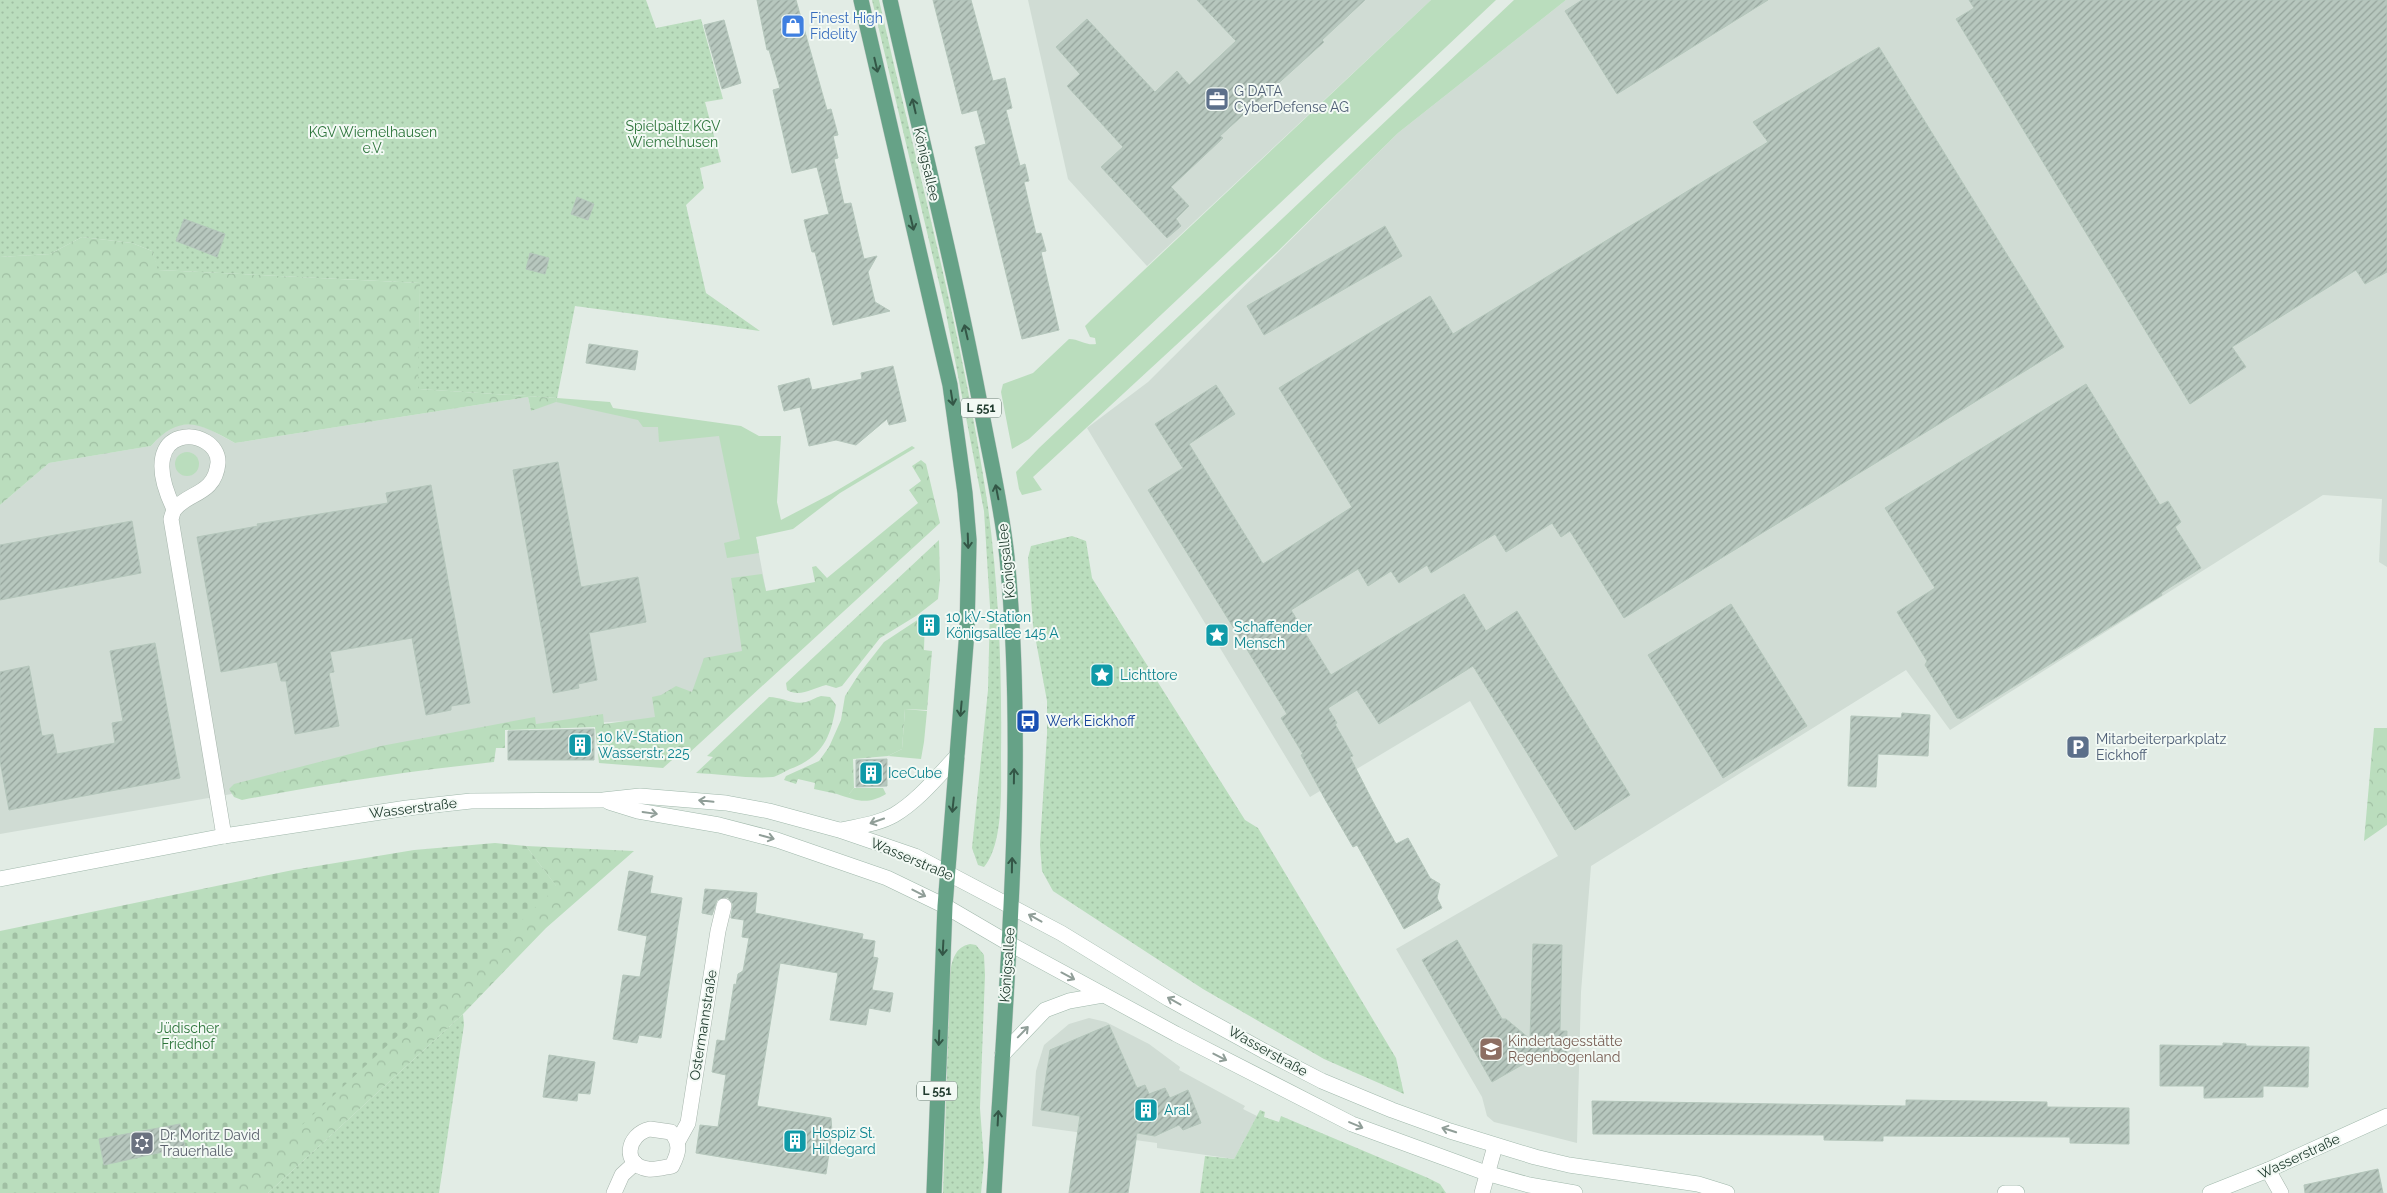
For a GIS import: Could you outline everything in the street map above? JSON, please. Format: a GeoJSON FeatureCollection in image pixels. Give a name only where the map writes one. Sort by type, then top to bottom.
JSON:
{"type":"FeatureCollection","features":[{"type":"Feature","properties":{"kind":"main road","name":"Königsallee"},"geometry":{"type":"LineString","coordinates":[[861,0],[950,384],[969,540],[969,601],[945,906],[934,1193]]}},
{"type":"Feature","properties":{"kind":"main road","name":"Königsallee"},"geometry":{"type":"LineString","coordinates":[[890,0],[972,359],[1007,556],[1015,720],[1010,944],[994,1193]]}},
{"type":"Feature","properties":{"kind":"main road"},"geometry":{"type":"LineString","coordinates":[[174,509],[209,485],[218,463],[215,452],[206,443],[193,436],[182,437],[172,442],[165,450],[161,471],[174,509],[171,519],[224,836]]}},
{"type":"Feature","properties":{"kind":"main road","name":"Wasserstraße"},"geometry":{"type":"LineString","coordinates":[[839,830],[872,824],[894,815],[922,792],[957,756]]}},
{"type":"Feature","properties":{"kind":"main road","name":"Wasserstraße"},"geometry":{"type":"LineString","coordinates":[[0,879],[224,836],[444,804],[525,800],[603,800],[640,796],[726,803],[769,811],[839,830],[915,856],[1062,933],[1169,999],[1322,1081],[1424,1122],[1495,1146],[1569,1165],[1698,1184],[1727,1193]]}},
{"type":"Feature","properties":{"kind":"main road","name":"Wasserstraße"},"geometry":{"type":"LineString","coordinates":[[603,800],[638,811],[719,825],[776,840],[887,878],[945,906],[1103,995],[1352,1124],[1439,1158],[1486,1173],[1530,1185],[1575,1193]]}},
{"type":"Feature","properties":{"kind":"main road","name":"Ostermannstraße"},"geometry":{"type":"LineString","coordinates":[[635,1163],[647,1169],[672,1166],[679,1153],[678,1140],[688,1123],[718,930],[724,906]]}},
{"type":"Feature","properties":{"kind":"main road"},"geometry":{"type":"LineString","coordinates":[[1002,1055],[1045,1010],[1068,1001],[1103,995]]}},
{"type":"Feature","properties":{"kind":"main road","name":"Wasserstraße"},"geometry":{"type":"LineString","coordinates":[[2210,1193],[2268,1170],[2387,1116]]}},
{"type":"Feature","properties":{"kind":"main road"},"geometry":{"type":"LineString","coordinates":[[614,1193],[622,1175],[635,1163],[630,1155],[631,1142],[641,1131],[650,1129],[671,1132],[678,1140]]}},
{"type":"Feature","properties":{"kind":"main road"},"geometry":{"type":"LineString","coordinates":[[1482,1193],[1495,1146]]}},
{"type":"Feature","properties":{"kind":"main road"},"geometry":{"type":"LineString","coordinates":[[2268,1170],[2281,1193]]}},
{"type":"Feature","properties":{"kind":"main road"},"geometry":{"type":"LineString","coordinates":[[2005,1193],[2017,1193]]}},
{"type":"Feature","properties":{"kind":"shaded area"},"geometry":{"type":"Polygon","coordinates":[[[1028,0],[1431,0],[1147,266],[1068,179],[1028,0]]]}},
{"type":"Feature","properties":{"kind":"shaded area"},"geometry":{"type":"Polygon","coordinates":[[[1566,0],[2387,0],[2387,567],[2379,562],[2382,499],[2323,495],[1950,730],[1906,670],[1591,866],[1581,992],[1577,1143],[1494,1122],[1487,1116],[1482,1097],[1396,949],[1558,856],[1470,701],[1310,797],[1087,428],[1148,382],[1398,133],[1566,0]]]}},
{"type":"Feature","properties":{"kind":"shaded area"},"geometry":{"type":"Polygon","coordinates":[[[528,397],[531,411],[557,399],[611,410],[741,429],[756,538],[766,591],[765,647],[697,717],[503,728],[249,791],[0,834],[0,505],[49,463],[151,446],[162,434],[178,425],[194,424],[209,429],[235,443],[528,397]]]}},
{"type":"Feature","properties":{"kind":"shaded area"},"geometry":{"type":"Polygon","coordinates":[[[1089,1018],[1106,1022],[1149,1044],[1180,1067],[1179,1070],[1245,1106],[1243,1109],[1257,1116],[1234,1159],[1157,1148],[1157,1143],[1032,1126],[1036,1071],[1044,1045],[1069,1024],[1089,1018]]]}},
{"type":"Feature","properties":{"kind":"green space","name":"KGV Wiemelhausen e.V."},"geometry":{"type":"Polygon","coordinates":[[[0,0],[646,0],[656,28],[701,19],[723,99],[705,102],[721,162],[700,168],[704,188],[686,205],[706,293],[760,331],[575,306],[557,398],[418,389],[420,283],[158,270],[152,251],[132,243],[82,237],[50,254],[0,257],[0,0]]]}},
{"type":"Feature","properties":{"kind":"green space"},"geometry":{"type":"Polygon","coordinates":[[[872,0],[879,0],[953,316],[978,443],[988,507],[999,631],[1001,782],[998,830],[995,844],[984,867],[978,865],[972,848],[988,690],[990,607],[984,511],[945,308],[872,0]]]}},
{"type":"Feature","properties":{"kind":"green space"},"geometry":{"type":"Polygon","coordinates":[[[1431,0],[1496,0],[1029,439],[1012,449],[1001,392],[1003,384],[1033,373],[1069,339],[1096,344],[1095,338],[1090,337],[1085,326],[1431,0]]]}},
{"type":"Feature","properties":{"kind":"green space"},"geometry":{"type":"Polygon","coordinates":[[[1514,0],[1566,0],[1398,133],[1277,252],[1033,477],[1042,490],[1022,495],[1016,472],[1039,448],[1514,0]]]}},
{"type":"Feature","properties":{"kind":"green space"},"geometry":{"type":"Polygon","coordinates":[[[82,237],[132,243],[152,251],[159,270],[420,283],[419,389],[557,398],[556,402],[531,411],[528,397],[235,443],[201,427],[182,425],[162,435],[151,446],[49,463],[0,505],[0,257],[50,254],[82,237]]]}},
{"type":"Feature","properties":{"kind":"green space"},"geometry":{"type":"Polygon","coordinates":[[[557,398],[610,402],[613,408],[741,426],[759,436],[781,436],[777,502],[781,520],[831,494],[912,446],[915,448],[840,493],[793,529],[756,537],[759,553],[727,558],[724,543],[740,539],[719,436],[659,442],[658,427],[643,427],[638,420],[556,402],[557,398]]]}},
{"type":"Feature","properties":{"kind":"green space"},"geometry":{"type":"Polygon","coordinates":[[[187,452],[192,453],[198,459],[198,469],[192,475],[187,476],[182,475],[176,469],[175,464],[176,459],[182,453],[187,452]]]}},
{"type":"Feature","properties":{"kind":"green space"},"geometry":{"type":"Polygon","coordinates":[[[921,460],[926,464],[940,523],[688,754],[681,752],[663,768],[599,763],[595,727],[505,730],[505,748],[496,748],[494,762],[367,778],[242,800],[234,797],[229,789],[234,784],[381,746],[535,717],[536,724],[603,714],[604,724],[655,717],[652,697],[661,695],[676,686],[692,692],[704,658],[742,651],[731,578],[762,574],[766,591],[815,582],[812,567],[816,566],[827,578],[918,503],[909,490],[921,481],[912,466],[921,460]]]}},
{"type":"Feature","properties":{"kind":"green space"},"geometry":{"type":"Polygon","coordinates":[[[1072,536],[1086,541],[1092,578],[1245,820],[1258,828],[1396,1058],[1404,1094],[1324,1059],[1203,989],[1053,891],[1042,871],[1040,845],[1047,734],[1047,701],[1033,625],[1028,558],[1031,546],[1072,536]]]}},
{"type":"Feature","properties":{"kind":"green space"},"geometry":{"type":"Polygon","coordinates":[[[939,540],[940,579],[938,599],[916,616],[880,638],[842,686],[836,688],[826,685],[802,693],[787,690],[786,683],[939,540]]]}},
{"type":"Feature","properties":{"kind":"green space"},"geometry":{"type":"Polygon","coordinates":[[[925,615],[924,650],[932,651],[927,710],[905,709],[902,749],[888,756],[853,759],[854,788],[849,794],[837,794],[814,789],[815,783],[798,779],[796,784],[784,780],[786,776],[819,761],[829,747],[841,720],[845,696],[859,674],[884,642],[925,615]]]}},
{"type":"Feature","properties":{"kind":"green space"},"geometry":{"type":"Polygon","coordinates":[[[821,696],[830,697],[836,705],[834,717],[828,737],[810,759],[773,777],[696,773],[713,757],[707,756],[769,697],[801,703],[821,696]]]}},
{"type":"Feature","properties":{"kind":"green space"},"geometry":{"type":"Polygon","coordinates":[[[905,709],[927,711],[921,759],[888,756],[902,749],[905,709]]]}},
{"type":"Feature","properties":{"kind":"green space"},"geometry":{"type":"Polygon","coordinates":[[[2374,728],[2387,728],[2387,825],[2364,841],[2374,728]]]}},
{"type":"Feature","properties":{"kind":"green space"},"geometry":{"type":"Polygon","coordinates":[[[854,788],[883,788],[886,794],[873,800],[862,801],[837,794],[849,794],[854,788]]]}},
{"type":"Feature","properties":{"kind":"green space","name":"Jüdischer Friedhof"},"geometry":{"type":"Polygon","coordinates":[[[495,843],[526,846],[557,887],[303,1124],[224,1193],[0,1193],[0,931],[293,870],[414,850],[495,843]]]}},
{"type":"Feature","properties":{"kind":"green space"},"geometry":{"type":"Polygon","coordinates":[[[526,846],[634,851],[546,928],[463,1014],[268,1193],[205,1193],[556,886],[526,846]]]}},
{"type":"Feature","properties":{"kind":"green space"},"geometry":{"type":"Polygon","coordinates":[[[970,944],[976,945],[984,955],[985,975],[980,1108],[984,1162],[981,1193],[943,1193],[950,974],[955,955],[961,948],[970,944]]]}},
{"type":"Feature","properties":{"kind":"green space"},"geometry":{"type":"Polygon","coordinates":[[[463,1014],[464,1025],[439,1193],[268,1193],[463,1014]]]}},
{"type":"Feature","properties":{"kind":"green space"},"geometry":{"type":"Polygon","coordinates":[[[1260,1110],[1265,1112],[1264,1117],[1279,1122],[1281,1116],[1428,1178],[1440,1184],[1446,1193],[1200,1193],[1205,1156],[1234,1159],[1260,1110]]]}},
{"type":"Feature","properties":{"kind":"building"},"geometry":{"type":"Polygon","coordinates":[[[757,0],[796,0],[827,110],[831,109],[838,135],[833,136],[838,158],[834,159],[844,204],[851,203],[864,259],[877,256],[868,272],[875,302],[890,311],[833,325],[815,252],[812,252],[804,220],[829,214],[817,167],[792,173],[773,90],[780,88],[769,50],[767,50],[757,0]]]}},
{"type":"Feature","properties":{"kind":"building"},"geometry":{"type":"Polygon","coordinates":[[[933,0],[971,0],[993,81],[1005,78],[1012,108],[1006,110],[1020,166],[1025,164],[1029,181],[1024,182],[1036,234],[1041,233],[1046,251],[1041,252],[1059,330],[1022,339],[975,147],[986,144],[977,110],[962,114],[933,0]]]}},
{"type":"Feature","properties":{"kind":"building","name":"G DATA CyberDefense AG"},"geometry":{"type":"Polygon","coordinates":[[[1197,0],[1365,0],[1322,40],[1324,42],[1220,136],[1223,138],[1171,187],[1189,206],[1176,219],[1181,226],[1167,238],[1101,167],[1123,147],[1067,86],[1080,74],[1056,47],[1087,19],[1155,92],[1177,71],[1189,85],[1236,41],[1197,0]]]}},
{"type":"Feature","properties":{"kind":"building"},"geometry":{"type":"Polygon","coordinates":[[[1582,0],[1768,0],[1617,94],[1565,11],[1582,0]]]}},
{"type":"Feature","properties":{"kind":"building"},"geometry":{"type":"Polygon","coordinates":[[[1969,0],[2387,0],[2387,272],[2365,284],[2356,270],[2232,347],[2246,367],[2190,404],[1956,19],[1974,8],[1969,0]]]}},
{"type":"Feature","properties":{"kind":"building"},"geometry":{"type":"Polygon","coordinates":[[[724,20],[741,83],[722,89],[704,25],[724,20]]]}},
{"type":"Feature","properties":{"kind":"building"},"geometry":{"type":"Polygon","coordinates":[[[1879,47],[2064,347],[1624,618],[1570,531],[1561,537],[1552,523],[1506,552],[1495,534],[1431,573],[1427,565],[1399,583],[1391,571],[1368,586],[1358,569],[1291,610],[1331,675],[1464,594],[1486,631],[1517,611],[1630,795],[1575,830],[1473,666],[1379,724],[1357,690],[1328,708],[1353,756],[1350,757],[1396,844],[1408,838],[1430,878],[1440,884],[1437,898],[1442,908],[1404,929],[1357,845],[1353,847],[1326,801],[1301,755],[1303,754],[1281,718],[1287,714],[1148,490],[1183,468],[1155,424],[1216,385],[1235,414],[1189,444],[1263,564],[1352,507],[1279,388],[1430,296],[1453,334],[1768,142],[1753,122],[1879,47]]]}},
{"type":"Feature","properties":{"kind":"building"},"geometry":{"type":"Polygon","coordinates":[[[577,197],[594,204],[588,220],[571,214],[577,197]]]}},
{"type":"Feature","properties":{"kind":"building"},"geometry":{"type":"Polygon","coordinates":[[[184,219],[225,234],[217,257],[176,241],[184,219]]]}},
{"type":"Feature","properties":{"kind":"building"},"geometry":{"type":"Polygon","coordinates":[[[1385,226],[1402,256],[1264,335],[1247,306],[1385,226]]]}},
{"type":"Feature","properties":{"kind":"building"},"geometry":{"type":"Polygon","coordinates":[[[530,253],[549,258],[545,274],[526,269],[530,253]]]}},
{"type":"Feature","properties":{"kind":"building"},"geometry":{"type":"Polygon","coordinates":[[[589,344],[638,351],[635,370],[586,363],[589,344]]]}},
{"type":"Feature","properties":{"kind":"building"},"geometry":{"type":"Polygon","coordinates":[[[893,366],[906,421],[889,425],[887,419],[856,445],[836,440],[809,446],[800,407],[784,411],[778,386],[809,378],[812,390],[862,379],[861,373],[893,366]]]}},
{"type":"Feature","properties":{"kind":"building"},"geometry":{"type":"Polygon","coordinates":[[[2086,384],[2160,505],[2168,501],[2181,522],[2175,527],[2201,568],[2161,593],[2162,595],[1961,719],[1957,718],[1925,665],[1927,661],[1897,612],[1935,588],[1885,508],[2086,384]]]}},
{"type":"Feature","properties":{"kind":"building"},"geometry":{"type":"Polygon","coordinates":[[[558,462],[581,587],[638,577],[646,622],[589,633],[597,680],[578,684],[579,688],[553,693],[513,470],[558,462]]]}},
{"type":"Feature","properties":{"kind":"building"},"geometry":{"type":"Polygon","coordinates":[[[431,485],[470,703],[451,706],[451,710],[426,715],[412,638],[330,652],[334,672],[329,673],[339,726],[295,734],[286,681],[281,681],[277,662],[221,672],[197,537],[258,526],[257,524],[388,503],[386,493],[431,485]]]}},
{"type":"Feature","properties":{"kind":"building"},"geometry":{"type":"Polygon","coordinates":[[[132,521],[141,573],[0,600],[0,545],[132,521]]]}},
{"type":"Feature","properties":{"kind":"building"},"geometry":{"type":"Polygon","coordinates":[[[1731,604],[1807,726],[1723,778],[1648,655],[1731,604]]]}},
{"type":"Feature","properties":{"kind":"building"},"geometry":{"type":"Polygon","coordinates":[[[155,643],[180,778],[9,810],[0,761],[0,672],[29,666],[42,736],[53,734],[57,754],[115,743],[112,723],[123,721],[110,651],[155,643]]]}},
{"type":"Feature","properties":{"kind":"building"},"geometry":{"type":"Polygon","coordinates":[[[1902,713],[1930,715],[1928,756],[1878,754],[1876,787],[1848,786],[1851,716],[1901,718],[1902,713]]]}},
{"type":"Feature","properties":{"kind":"building"},"geometry":{"type":"Polygon","coordinates":[[[594,729],[594,760],[508,760],[508,731],[594,729]]]}},
{"type":"Feature","properties":{"kind":"building","name":"IceCube"},"geometry":{"type":"Polygon","coordinates":[[[887,759],[887,786],[856,787],[856,760],[887,759]]]}},
{"type":"Feature","properties":{"kind":"building"},"geometry":{"type":"Polygon","coordinates":[[[629,871],[653,876],[650,893],[682,898],[661,1038],[639,1035],[637,1043],[613,1039],[623,975],[640,977],[647,936],[618,930],[629,871]]]}},
{"type":"Feature","properties":{"kind":"building"},"geometry":{"type":"Polygon","coordinates":[[[705,889],[757,893],[755,913],[863,934],[862,939],[875,941],[873,957],[878,958],[872,990],[893,993],[890,1012],[869,1008],[866,1025],[830,1020],[838,973],[780,963],[757,1106],[831,1118],[832,1132],[826,1174],[696,1153],[700,1125],[718,1127],[726,1075],[712,1072],[717,1040],[725,1041],[734,984],[736,985],[738,974],[743,971],[749,938],[742,937],[744,920],[731,918],[733,904],[727,897],[717,900],[712,915],[702,913],[705,889]]]}},
{"type":"Feature","properties":{"kind":"building"},"geometry":{"type":"Polygon","coordinates":[[[1457,940],[1502,1019],[1506,1019],[1530,1039],[1533,944],[1562,945],[1560,1031],[1567,1031],[1566,1063],[1527,1062],[1492,1082],[1422,960],[1457,940]]]}},
{"type":"Feature","properties":{"kind":"building"},"geometry":{"type":"Polygon","coordinates":[[[1109,1025],[1137,1088],[1145,1085],[1149,1094],[1165,1088],[1170,1098],[1188,1090],[1201,1123],[1183,1130],[1179,1125],[1155,1136],[1137,1133],[1128,1193],[1069,1193],[1080,1116],[1041,1110],[1050,1050],[1109,1025]]]}},
{"type":"Feature","properties":{"kind":"building"},"geometry":{"type":"Polygon","coordinates":[[[2223,1043],[2246,1044],[2246,1046],[2309,1047],[2308,1087],[2263,1086],[2263,1097],[2204,1098],[2204,1086],[2160,1086],[2160,1045],[2223,1046],[2223,1043]]]}},
{"type":"Feature","properties":{"kind":"building"},"geometry":{"type":"Polygon","coordinates":[[[549,1055],[595,1062],[590,1094],[578,1093],[577,1101],[543,1097],[549,1055]]]}},
{"type":"Feature","properties":{"kind":"building"},"geometry":{"type":"Polygon","coordinates":[[[1906,1100],[2047,1102],[2047,1107],[2129,1108],[2129,1144],[2070,1143],[2070,1137],[1883,1136],[1883,1141],[1824,1140],[1824,1135],[1593,1134],[1592,1101],[1906,1106],[1906,1100]]]}},
{"type":"Feature","properties":{"kind":"building","name":"Dr. Moritz David Trauerhalle"},"geometry":{"type":"Polygon","coordinates":[[[180,1124],[185,1147],[104,1165],[99,1139],[180,1124]]]}},
{"type":"Feature","properties":{"kind":"building"},"geometry":{"type":"Polygon","coordinates":[[[2378,1169],[2383,1193],[2305,1193],[2304,1185],[2378,1169]]]}},
{"type":"Feature","properties":{"kind":"place","name":"Finest High Fidelity"},"geometry":{"type":"Point","coordinates":[793,26]}},
{"type":"Feature","properties":{"kind":"place","name":"G DATA CyberDefense AG"},"geometry":{"type":"Point","coordinates":[1217,99]}},
{"type":"Feature","properties":{"kind":"place","name":"10 kV-Station Königsallee 145 A"},"geometry":{"type":"Point","coordinates":[929,625]}},
{"type":"Feature","properties":{"kind":"place","name":"Schaffender Mensch"},"geometry":{"type":"Point","coordinates":[1217,635]}},
{"type":"Feature","properties":{"kind":"place","name":"Lichttore"},"geometry":{"type":"Point","coordinates":[1102,675]}},
{"type":"Feature","properties":{"kind":"place","name":"Werk Eickhoff"},"geometry":{"type":"Point","coordinates":[1028,721]}},
{"type":"Feature","properties":{"kind":"place","name":"10 kV-Station Wasserstr. 225"},"geometry":{"type":"Point","coordinates":[580,745]}},
{"type":"Feature","properties":{"kind":"place","name":"Mitarbeiterparkplatz Eickhoff"},"geometry":{"type":"Point","coordinates":[2078,747]}},
{"type":"Feature","properties":{"kind":"place","name":"IceCube"},"geometry":{"type":"Point","coordinates":[871,773]}},
{"type":"Feature","properties":{"kind":"place","name":"Kindertagesstätte Regenbogenland"},"geometry":{"type":"Point","coordinates":[1491,1049]}},
{"type":"Feature","properties":{"kind":"place","name":"Aral"},"geometry":{"type":"Point","coordinates":[1146,1110]}},
{"type":"Feature","properties":{"kind":"place","name":"Hospiz St. Hildegard"},"geometry":{"type":"Point","coordinates":[795,1141]}},
{"type":"Feature","properties":{"kind":"place","name":"Dr. Moritz David Trauerhalle"},"geometry":{"type":"Point","coordinates":[142,1143]}},
{"type":"Feature","properties":{"kind":"park label","name":"Spielpaltz KGV Wiemelhusen"},"geometry":{"type":"Point","coordinates":[673,134]}}]}
